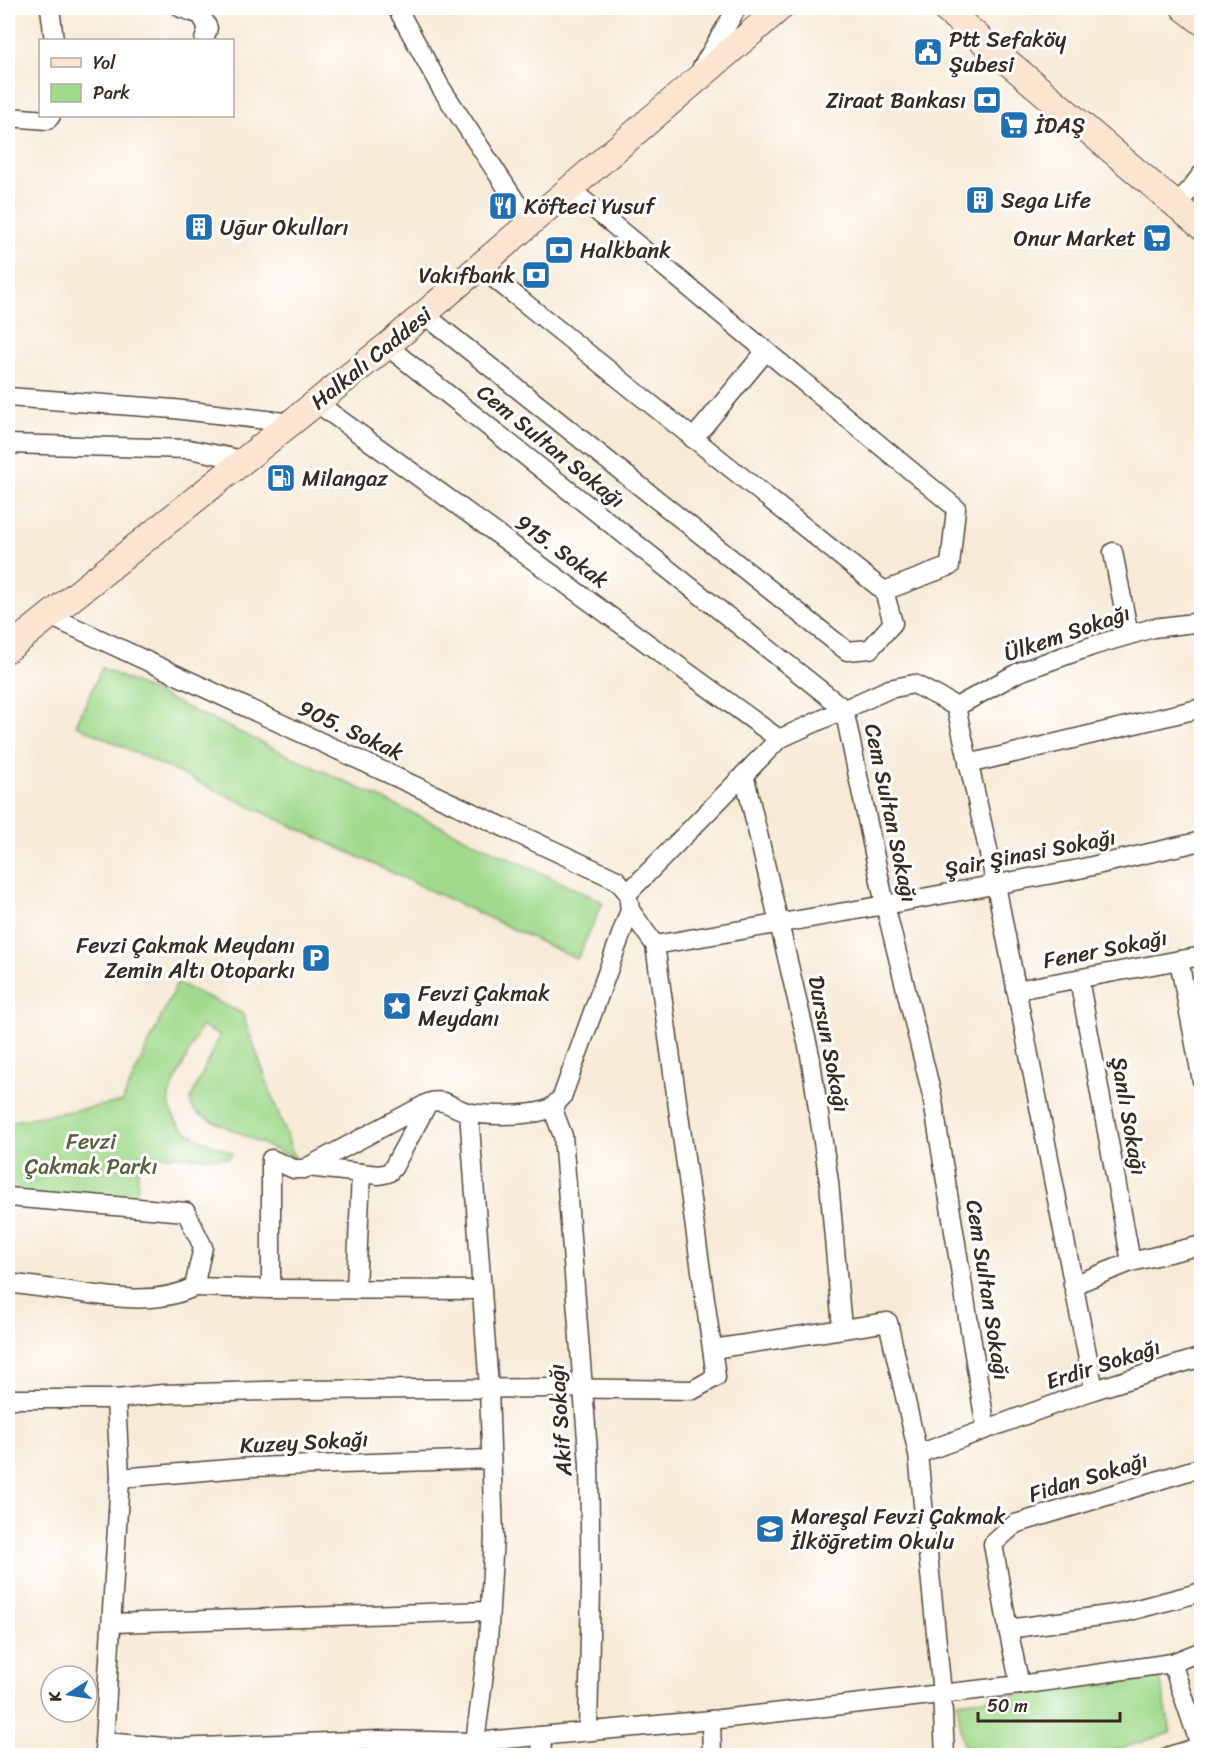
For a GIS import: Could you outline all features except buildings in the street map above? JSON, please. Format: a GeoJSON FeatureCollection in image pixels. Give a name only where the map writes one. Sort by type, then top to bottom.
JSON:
{"type":"FeatureCollection","features":[{"type":"Feature","properties":{"kind":"main road","name":"Halkalı Caddesi"},"geometry":{"type":"LineString","coordinates":[[8,649],[425,315],[780,8]]}},
{"type":"Feature","properties":{"kind":"main road"},"geometry":{"type":"LineString","coordinates":[[944,8],[1202,227]]}},
{"type":"Feature","properties":{"kind":"main road"},"geometry":{"type":"LineString","coordinates":[[1184,8],[1202,22]]}},
{"type":"Feature","properties":{"kind":"street"},"geometry":{"type":"LineString","coordinates":[[50,8],[54,39]]}},
{"type":"Feature","properties":{"kind":"street"},"geometry":{"type":"LineString","coordinates":[[181,8],[201,15],[208,28],[204,39]]}},
{"type":"Feature","properties":{"kind":"street"},"geometry":{"type":"LineString","coordinates":[[397,8],[441,88],[530,223]]}},
{"type":"Feature","properties":{"kind":"street"},"geometry":{"type":"LineString","coordinates":[[694,81],[737,8]]}},
{"type":"Feature","properties":{"kind":"street"},"geometry":{"type":"LineString","coordinates":[[8,117],[47,120],[50,117]]}},
{"type":"Feature","properties":{"kind":"street"},"geometry":{"type":"LineString","coordinates":[[1177,206],[1202,174]]}},
{"type":"Feature","properties":{"kind":"street"},"geometry":{"type":"LineString","coordinates":[[570,189],[956,508],[950,566],[884,591]]}},
{"type":"Feature","properties":{"kind":"street"},"geometry":{"type":"LineString","coordinates":[[425,315],[847,651],[870,649],[893,623],[884,591],[480,267]]}},
{"type":"Feature","properties":{"kind":"street","name":"Cem Sultan Sokağı"},"geometry":{"type":"LineString","coordinates":[[387,346],[844,709],[885,905],[932,1095],[986,1429]]}},
{"type":"Feature","properties":{"kind":"street"},"geometry":{"type":"LineString","coordinates":[[693,439],[766,351]]}},
{"type":"Feature","properties":{"kind":"street"},"geometry":{"type":"LineString","coordinates":[[8,397],[174,409],[292,423]]}},
{"type":"Feature","properties":{"kind":"street","name":"915. Sokak"},"geometry":{"type":"LineString","coordinates":[[316,403],[779,739]]}},
{"type":"Feature","properties":{"kind":"street"},"geometry":{"type":"LineString","coordinates":[[8,444],[189,449],[243,460]]}},
{"type":"Feature","properties":{"kind":"street"},"geometry":{"type":"LineString","coordinates":[[1113,552],[1129,635]]}},
{"type":"Feature","properties":{"kind":"street","name":"905. Sokak"},"geometry":{"type":"LineString","coordinates":[[50,616],[617,880],[655,945]]}},
{"type":"Feature","properties":{"kind":"street","name":"Ülkem Sokağı"},"geometry":{"type":"LineString","coordinates":[[956,707],[1019,672],[1092,646],[1153,628],[1202,622]]}},
{"type":"Feature","properties":{"kind":"street"},"geometry":{"type":"LineString","coordinates":[[308,1167],[428,1103],[440,1100],[469,1112],[539,1113],[552,1107],[562,1097],[629,902],[744,774],[779,739],[889,689],[914,684],[956,707],[996,885],[1094,1390]]}},
{"type":"Feature","properties":{"kind":"street"},"geometry":{"type":"LineString","coordinates":[[968,764],[1202,708]]}},
{"type":"Feature","properties":{"kind":"street","name":"Dursun Sokağı"},"geometry":{"type":"LineString","coordinates":[[744,774],[810,1055],[829,1182],[842,1328]]}},
{"type":"Feature","properties":{"kind":"street","name":"Şair Şinasi Sokağı"},"geometry":{"type":"LineString","coordinates":[[655,945],[996,885],[1202,841]]}},
{"type":"Feature","properties":{"kind":"street"},"geometry":{"type":"LineString","coordinates":[[8,1399],[116,1399],[301,1390],[489,1388],[693,1390],[716,1377],[655,945]]}},
{"type":"Feature","properties":{"kind":"street","name":"Fener Sokağı"},"geometry":{"type":"LineString","coordinates":[[1016,990],[1202,956]]}},
{"type":"Feature","properties":{"kind":"street"},"geometry":{"type":"LineString","coordinates":[[1179,960],[1202,1081]]}},
{"type":"Feature","properties":{"kind":"street","name":"Şanlı Sokağı"},"geometry":{"type":"LineString","coordinates":[[1079,979],[1131,1262]]}},
{"type":"Feature","properties":{"kind":"street"},"geometry":{"type":"LineString","coordinates":[[271,1289],[271,1159],[294,1169],[308,1167],[383,1175],[391,1171],[428,1103]]}},
{"type":"Feature","properties":{"kind":"street","name":"Akif Sokağı"},"geometry":{"type":"LineString","coordinates":[[552,1107],[564,1136],[589,1464],[591,1576],[588,1731]]}},
{"type":"Feature","properties":{"kind":"street"},"geometry":{"type":"LineString","coordinates":[[469,1112],[489,1388],[494,1537],[488,1643],[475,1742]]}},
{"type":"Feature","properties":{"kind":"street"},"geometry":{"type":"LineString","coordinates":[[356,1289],[361,1173]]}},
{"type":"Feature","properties":{"kind":"street"},"geometry":{"type":"LineString","coordinates":[[8,1197],[186,1212],[202,1247],[194,1287]]}},
{"type":"Feature","properties":{"kind":"street"},"geometry":{"type":"LineString","coordinates":[[1073,1285],[1131,1262],[1202,1245]]}},
{"type":"Feature","properties":{"kind":"street"},"geometry":{"type":"LineString","coordinates":[[8,1282],[114,1298],[141,1299],[170,1296],[194,1287],[482,1290]]}},
{"type":"Feature","properties":{"kind":"street"},"geometry":{"type":"LineString","coordinates":[[713,1349],[888,1322],[918,1454],[942,1694],[945,1755]]}},
{"type":"Feature","properties":{"kind":"street","name":"Erdir Sokağı"},"geometry":{"type":"LineString","coordinates":[[918,1454],[1094,1390],[1202,1357]]}},
{"type":"Feature","properties":{"kind":"street"},"geometry":{"type":"LineString","coordinates":[[116,1399],[120,1478],[105,1749],[177,1752],[416,1748],[711,1720],[1020,1685],[1172,1663],[1202,1651]]}},
{"type":"Feature","properties":{"kind":"street","name":"Kuzey Sokağı"},"geometry":{"type":"LineString","coordinates":[[120,1478],[253,1467],[491,1459]]}},
{"type":"Feature","properties":{"kind":"street","name":"Fidan Sokağı"},"geometry":{"type":"LineString","coordinates":[[1020,1685],[993,1544],[1015,1524],[1202,1467]]}},
{"type":"Feature","properties":{"kind":"street"},"geometry":{"type":"LineString","coordinates":[[1008,1629],[1122,1613],[1202,1592]]}},
{"type":"Feature","properties":{"kind":"street"},"geometry":{"type":"LineString","coordinates":[[112,1623],[489,1611]]}},
{"type":"Feature","properties":{"kind":"street"},"geometry":{"type":"LineString","coordinates":[[1169,1755],[1201,1748],[1172,1663]]}},
{"type":"Feature","properties":{"kind":"street"},"geometry":{"type":"LineString","coordinates":[[711,1720],[712,1755]]}},
{"type":"Feature","properties":{"kind":"street"},"geometry":{"type":"LineString","coordinates":[[541,1736],[542,1755]]}},
{"type":"Feature","properties":{"kind":"green space"},"geometry":{"type":"Polygon","coordinates":[[[102,668],[603,902],[577,959],[76,725],[102,668]]]}},
{"type":"Feature","properties":{"kind":"green space","name":"Fevzi Çakmak Parkı"},"geometry":{"type":"Polygon","coordinates":[[[177,983],[242,1013],[295,1159],[198,1114],[193,1109],[191,1098],[220,1035],[201,1026],[169,1095],[170,1108],[174,1118],[189,1133],[232,1153],[229,1158],[139,1155],[137,1203],[8,1192],[8,1122],[122,1102],[177,983]]]}},
{"type":"Feature","properties":{"kind":"green space"},"geometry":{"type":"Polygon","coordinates":[[[1160,1678],[1171,1733],[1099,1755],[965,1755],[957,1702],[1160,1678]]]}},
{"type":"Feature","properties":{"kind":"place","name":"Ptt Sefaköy Şubesi"},"geometry":{"type":"Point","coordinates":[928,52]}},
{"type":"Feature","properties":{"kind":"place","name":"Ziraat Bankası"},"geometry":{"type":"Point","coordinates":[987,100]}},
{"type":"Feature","properties":{"kind":"place","name":"İDAŞ"},"geometry":{"type":"Point","coordinates":[1014,125]}},
{"type":"Feature","properties":{"kind":"place","name":"Sega Life"},"geometry":{"type":"Point","coordinates":[980,200]}},
{"type":"Feature","properties":{"kind":"place","name":"Köfteci Yusuf"},"geometry":{"type":"Point","coordinates":[503,206]}},
{"type":"Feature","properties":{"kind":"place","name":"Uğur Okulları"},"geometry":{"type":"Point","coordinates":[199,227]}},
{"type":"Feature","properties":{"kind":"place","name":"Onur Market"},"geometry":{"type":"Point","coordinates":[1157,238]}},
{"type":"Feature","properties":{"kind":"place","name":"Halkbank"},"geometry":{"type":"Point","coordinates":[559,250]}},
{"type":"Feature","properties":{"kind":"place","name":"Vakıfbank"},"geometry":{"type":"Point","coordinates":[536,275]}},
{"type":"Feature","properties":{"kind":"place","name":"Milangaz"},"geometry":{"type":"Point","coordinates":[281,478]}},
{"type":"Feature","properties":{"kind":"place","name":"Fevzi Çakmak Meydanı Zemin Altı Otoparkı"},"geometry":{"type":"Point","coordinates":[316,958]}},
{"type":"Feature","properties":{"kind":"place","name":"Fevzi Çakmak Meydanı"},"geometry":{"type":"Point","coordinates":[397,1006]}},
{"type":"Feature","properties":{"kind":"place","name":"Mareşal Fevzi Çakmak İlköğretim Okulu"},"geometry":{"type":"Point","coordinates":[770,1529]}}]}
